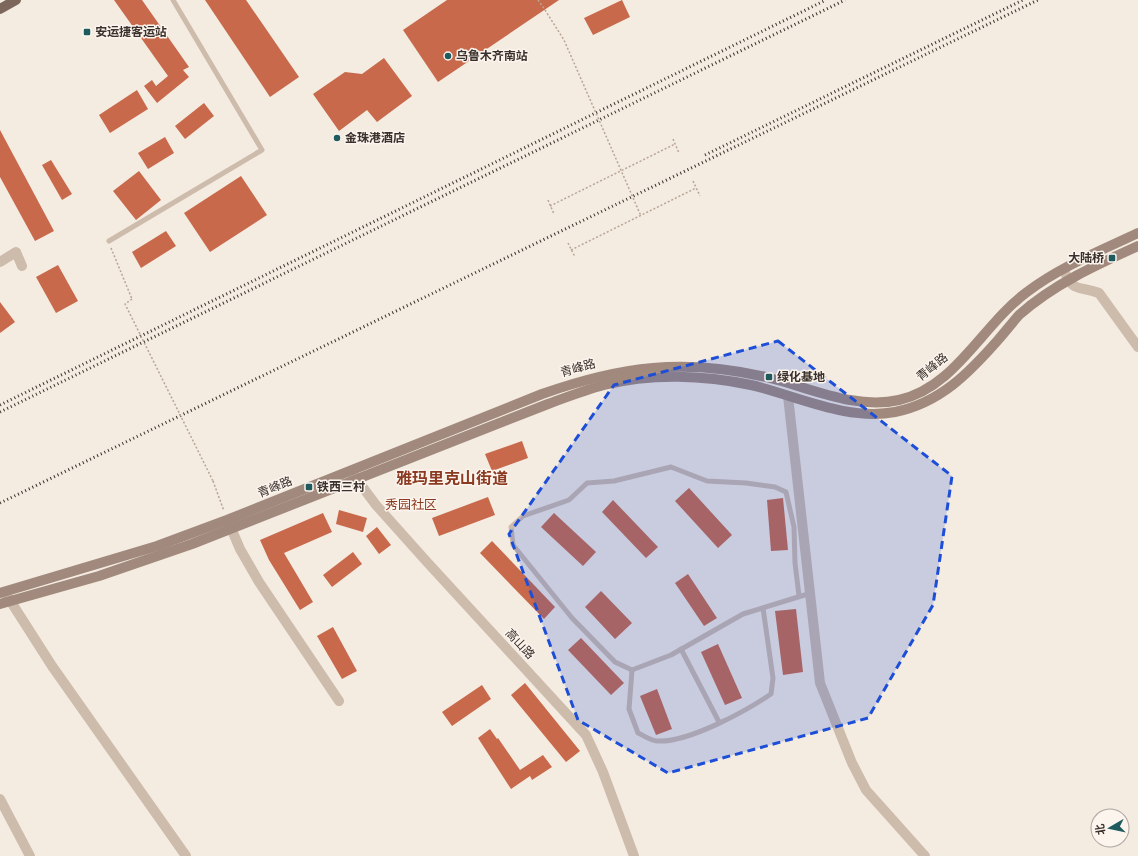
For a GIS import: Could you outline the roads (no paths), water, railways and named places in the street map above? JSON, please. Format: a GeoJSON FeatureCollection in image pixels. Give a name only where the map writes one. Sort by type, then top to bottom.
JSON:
{"type":"FeatureCollection","features":[{"type":"Feature","properties":{"kind":"main road"},"geometry":{"type":"LineString","coordinates":[[0,10],[16,0]]}},
{"type":"Feature","properties":{"kind":"main road","name":"青峰路"},"geometry":{"type":"LineString","coordinates":[[230,525],[351,470],[542,394],[588,378],[632,369],[695,366],[727,369],[766,377],[836,397],[861,402],[899,400],[920,393],[947,374],[1011,306],[1027,292],[1064,270],[1138,233]]}},
{"type":"Feature","properties":{"kind":"main road","name":"青峰路"},"geometry":{"type":"LineString","coordinates":[[3,597],[99,576],[230,525],[357,480],[548,404],[605,385],[665,378],[699,377],[752,385],[841,411],[862,414],[897,412],[927,401],[944,392],[966,374],[1019,316],[1068,280],[1138,246]]}},
{"type":"Feature","properties":{"kind":"street"},"geometry":{"type":"LineString","coordinates":[[0,262],[16,252],[22,266]]}},
{"type":"Feature","properties":{"kind":"street"},"geometry":{"type":"LineString","coordinates":[[1064,270],[1072,286],[1079,290],[1090,290],[1099,293],[1138,347]]}},
{"type":"Feature","properties":{"kind":"street"},"geometry":{"type":"LineString","coordinates":[[788,396],[820,683],[852,763],[866,790],[925,856]]}},
{"type":"Feature","properties":{"kind":"street","name":"高山路"},"geometry":{"type":"LineString","coordinates":[[351,470],[376,505],[586,735],[603,772],[634,856]]}},
{"type":"Feature","properties":{"kind":"street"},"geometry":{"type":"LineString","coordinates":[[230,525],[240,549],[259,582],[339,701]]}},
{"type":"Feature","properties":{"kind":"street"},"geometry":{"type":"LineString","coordinates":[[3,597],[186,856]]}},
{"type":"Feature","properties":{"kind":"street"},"geometry":{"type":"LineString","coordinates":[[0,799],[30,856]]}},
{"type":"Feature","properties":{"kind":"lane"},"geometry":{"type":"LineString","coordinates":[[109,240],[262,150],[173,0]]}},
{"type":"Feature","properties":{"kind":"lane"},"geometry":{"type":"LineString","coordinates":[[800,596],[795,563],[794,527],[786,492],[775,487],[746,483],[707,481],[672,467],[614,481],[587,483],[569,500],[550,508],[523,516],[511,527],[513,545],[572,618],[615,662],[632,670],[681,649],[743,614],[811,593]]}},
{"type":"Feature","properties":{"kind":"lane"},"geometry":{"type":"LineString","coordinates":[[632,670],[629,709],[638,733],[657,742],[691,736],[759,702],[771,694],[772,678],[763,608]]}},
{"type":"Feature","properties":{"kind":"lane"},"geometry":{"type":"LineString","coordinates":[[681,649],[719,722]]}},
{"type":"Feature","properties":{"kind":"railway"},"geometry":{"type":"LineString","coordinates":[[0,405],[826,0]]}},
{"type":"Feature","properties":{"kind":"railway"},"geometry":{"type":"LineString","coordinates":[[0,412],[845,0]]}},
{"type":"Feature","properties":{"kind":"railway"},"geometry":{"type":"LineString","coordinates":[[705,155],[1023,0]]}},
{"type":"Feature","properties":{"kind":"railway"},"geometry":{"type":"LineString","coordinates":[[0,503],[1038,0]]}},
{"type":"Feature","properties":{"kind":"place","name":"安运捷客运站"},"geometry":{"type":"Point","coordinates":[87,32]}},
{"type":"Feature","properties":{"kind":"place","name":"乌鲁木齐南站"},"geometry":{"type":"Point","coordinates":[448,56]}},
{"type":"Feature","properties":{"kind":"place","name":"金珠港酒店"},"geometry":{"type":"Point","coordinates":[337,138]}},
{"type":"Feature","properties":{"kind":"place","name":"大陆桥"},"geometry":{"type":"Point","coordinates":[1112,258]}},
{"type":"Feature","properties":{"kind":"place","name":"绿化基地"},"geometry":{"type":"Point","coordinates":[769,377]}},
{"type":"Feature","properties":{"kind":"place","name":"铁西三村"},"geometry":{"type":"Point","coordinates":[309,487]}},
{"type":"Feature","properties":{"kind":"district","name":"雅玛里克山街道"},"geometry":{"type":"Point","coordinates":[452,478]}},
{"type":"Feature","properties":{"kind":"district","name":"秀园社区"},"geometry":{"type":"Point","coordinates":[411,504]}}]}
